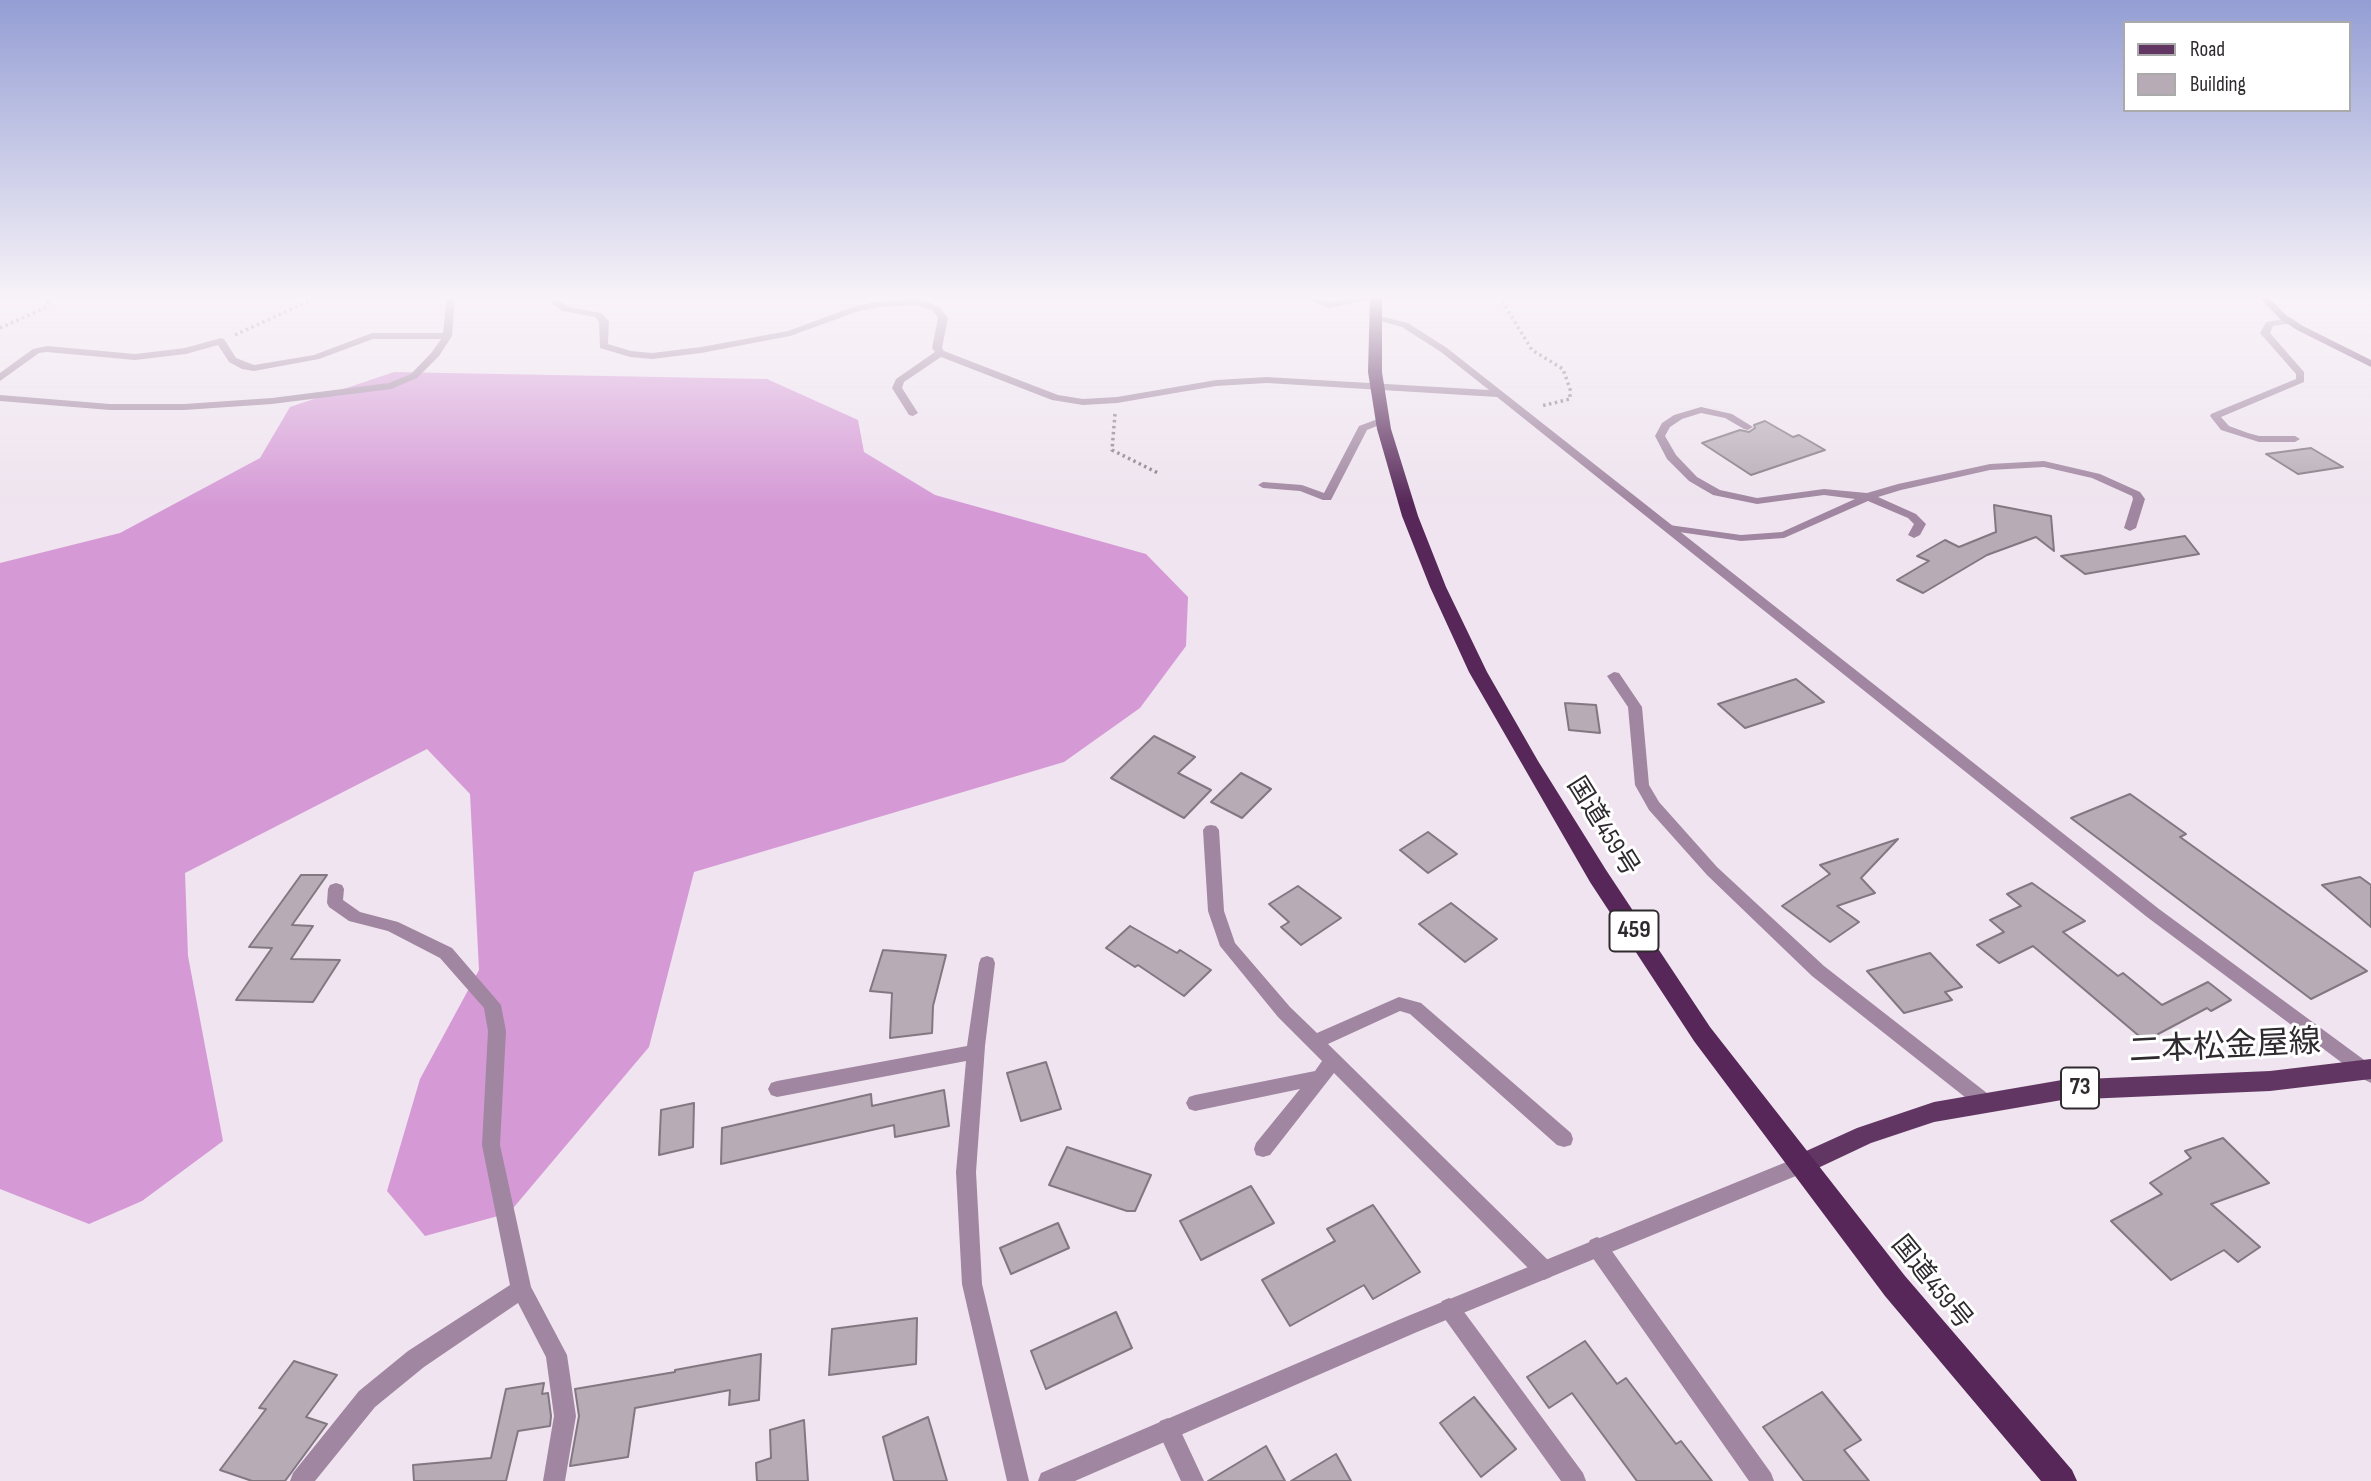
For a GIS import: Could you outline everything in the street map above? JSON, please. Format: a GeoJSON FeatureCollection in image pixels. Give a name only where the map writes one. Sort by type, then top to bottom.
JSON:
{"type":"FeatureCollection","features":[{"type":"Feature","properties":{"kind":"highway","name":"国道459号"},"geometry":{"type":"LineString","coordinates":[[1377,365],[1377,387],[1383,420],[1410,516],[1438,587],[1478,672],[1598,876],[1702,1034],[1801,1165],[1895,1286],[2061,1481]]}},
{"type":"Feature","properties":{"kind":"main road","name":"二本松金屋線"},"geometry":{"type":"LineString","coordinates":[[1801,1165],[1865,1135],[1934,1112],[2062,1090],[2270,1081],[2369,1071]]}},
{"type":"Feature","properties":{"kind":"street"},"geometry":{"type":"LineString","coordinates":[[0,378],[17,365]]}},
{"type":"Feature","properties":{"kind":"street"},"geometry":{"type":"LineString","coordinates":[[241,365],[254,368],[270,365]]}},
{"type":"Feature","properties":{"kind":"street"},"geometry":{"type":"LineString","coordinates":[[0,398],[110,407],[184,407],[368,391],[391,386],[414,376],[425,365]]}},
{"type":"Feature","properties":{"kind":"street"},"geometry":{"type":"LineString","coordinates":[[913,413],[897,388],[899,381],[922,365]]}},
{"type":"Feature","properties":{"kind":"street"},"geometry":{"type":"LineString","coordinates":[[971,365],[1056,398],[1083,402],[1117,400],[1216,383],[1267,380],[1499,394]]}},
{"type":"Feature","properties":{"kind":"street"},"geometry":{"type":"LineString","coordinates":[[1462,365],[2153,913],[2369,1071]]}},
{"type":"Feature","properties":{"kind":"street"},"geometry":{"type":"LineString","coordinates":[[2293,365],[2301,374],[2301,380],[2215,415],[2225,428],[2244,435],[2295,439]]}},
{"type":"Feature","properties":{"kind":"street"},"geometry":{"type":"LineString","coordinates":[[1748,427],[1728,416],[1701,410],[1678,417],[1666,425],[1660,436],[1671,457],[1693,480],[1717,493],[1757,501],[1824,492],[1868,497],[1912,516],[1920,524],[1914,536]]}},
{"type":"Feature","properties":{"kind":"street"},"geometry":{"type":"LineString","coordinates":[[1264,485],[1302,488],[1327,498],[1363,428],[1383,420]]}},
{"type":"Feature","properties":{"kind":"street"},"geometry":{"type":"LineString","coordinates":[[1669,528],[1741,538],[1784,535],[1868,497],[1898,487],[1990,467],[2044,464],[2096,475],[2136,494],[2139,499],[2130,528]]}},
{"type":"Feature","properties":{"kind":"street"},"geometry":{"type":"LineString","coordinates":[[1614,676],[1635,707],[1642,785],[1654,806],[1712,871],[1818,971],[1986,1103]]}},
{"type":"Feature","properties":{"kind":"street"},"geometry":{"type":"LineString","coordinates":[[1211,830],[1216,911],[1228,946],[1284,1012],[1544,1270]]}},
{"type":"Feature","properties":{"kind":"street"},"geometry":{"type":"LineString","coordinates":[[336,889],[335,904],[355,917],[392,926],[446,953],[492,1005],[497,1031],[492,1145],[521,1289],[556,1355],[565,1416],[554,1481]]}},
{"type":"Feature","properties":{"kind":"street"},"geometry":{"type":"LineString","coordinates":[[986,963],[966,1172],[972,1284],[1018,1481]]}},
{"type":"Feature","properties":{"kind":"street"},"geometry":{"type":"LineString","coordinates":[[1314,1042],[1399,1003],[1415,1008],[1563,1139]]}},
{"type":"Feature","properties":{"kind":"street"},"geometry":{"type":"LineString","coordinates":[[777,1089],[976,1052]]}},
{"type":"Feature","properties":{"kind":"street"},"geometry":{"type":"LineString","coordinates":[[1264,1150],[1334,1061]]}},
{"type":"Feature","properties":{"kind":"street"},"geometry":{"type":"LineString","coordinates":[[1195,1103],[1321,1077]]}},
{"type":"Feature","properties":{"kind":"street"},"geometry":{"type":"LineString","coordinates":[[1049,1481],[1449,1308],[1801,1165]]}},
{"type":"Feature","properties":{"kind":"street"},"geometry":{"type":"LineString","coordinates":[[1597,1247],[1763,1481]]}},
{"type":"Feature","properties":{"kind":"street"},"geometry":{"type":"LineString","coordinates":[[301,1481],[367,1399],[416,1359],[521,1289]]}},
{"type":"Feature","properties":{"kind":"street"},"geometry":{"type":"LineString","coordinates":[[1449,1308],[1575,1481]]}},
{"type":"Feature","properties":{"kind":"street"},"geometry":{"type":"LineString","coordinates":[[1168,1429],[1193,1481]]}},
{"type":"Feature","properties":{"kind":"path"},"geometry":{"type":"LineString","coordinates":[[1521,412],[1570,399],[1570,388],[1563,369],[1557,365]]}},
{"type":"Feature","properties":{"kind":"path"},"geometry":{"type":"LineString","coordinates":[[1117,400],[1112,450],[1160,474]]}},
{"type":"Feature","properties":{"kind":"shaded area"},"geometry":{"type":"Polygon","coordinates":[[[394,372],[767,379],[858,420],[864,452],[935,495],[1146,554],[1188,597],[1186,646],[1140,708],[1064,762],[694,872],[649,1047],[509,1213],[425,1236],[387,1191],[420,1079],[479,970],[470,794],[427,749],[185,873],[188,956],[223,1141],[142,1201],[89,1224],[0,1189],[0,563],[120,533],[260,458],[290,407],[394,372]]]}},
{"type":"Feature","properties":{"kind":"building"},"geometry":{"type":"Polygon","coordinates":[[[1765,421],[1793,437],[1799,435],[1825,450],[1751,475],[1702,443],[1740,430],[1749,432],[1755,428],[1754,425],[1765,421]]]}},
{"type":"Feature","properties":{"kind":"building"},"geometry":{"type":"Polygon","coordinates":[[[2311,448],[2343,467],[2298,474],[2266,454],[2311,448]]]}},
{"type":"Feature","properties":{"kind":"building"},"geometry":{"type":"Polygon","coordinates":[[[1994,505],[2051,516],[2054,551],[2036,537],[1987,555],[1923,593],[1897,580],[1929,561],[1917,556],[1945,540],[1959,547],[1996,532],[1994,505]]]}},
{"type":"Feature","properties":{"kind":"building"},"geometry":{"type":"Polygon","coordinates":[[[2185,536],[2199,554],[2085,574],[2061,556],[2185,536]]]}},
{"type":"Feature","properties":{"kind":"building"},"geometry":{"type":"Polygon","coordinates":[[[1796,679],[1824,702],[1745,728],[1718,704],[1796,679]]]}},
{"type":"Feature","properties":{"kind":"building"},"geometry":{"type":"Polygon","coordinates":[[[1565,703],[1596,705],[1600,733],[1569,730],[1565,703]]]}},
{"type":"Feature","properties":{"kind":"building"},"geometry":{"type":"Polygon","coordinates":[[[1154,736],[1195,757],[1178,773],[1211,790],[1184,818],[1111,778],[1154,736]]]}},
{"type":"Feature","properties":{"kind":"building"},"geometry":{"type":"Polygon","coordinates":[[[1241,773],[1271,789],[1242,818],[1211,802],[1241,773]]]}},
{"type":"Feature","properties":{"kind":"building"},"geometry":{"type":"Polygon","coordinates":[[[2130,794],[2186,834],[2180,837],[2367,971],[2311,999],[2071,818],[2130,794]]]}},
{"type":"Feature","properties":{"kind":"building"},"geometry":{"type":"Polygon","coordinates":[[[1428,832],[1457,854],[1428,873],[1400,850],[1428,832]]]}},
{"type":"Feature","properties":{"kind":"building"},"geometry":{"type":"Polygon","coordinates":[[[1898,839],[1861,878],[1875,893],[1837,906],[1859,922],[1830,942],[1782,906],[1830,874],[1820,865],[1898,839]]]}},
{"type":"Feature","properties":{"kind":"building"},"geometry":{"type":"Polygon","coordinates":[[[301,875],[327,875],[292,925],[313,926],[291,959],[340,960],[313,1002],[236,1000],[272,948],[249,947],[301,875]]]}},
{"type":"Feature","properties":{"kind":"building"},"geometry":{"type":"Polygon","coordinates":[[[2360,877],[2371,885],[2371,927],[2322,885],[2360,877]]]}},
{"type":"Feature","properties":{"kind":"building"},"geometry":{"type":"Polygon","coordinates":[[[2032,883],[2085,921],[2063,932],[2118,976],[2123,973],[2162,1005],[2208,982],[2231,1000],[2211,1011],[2207,1008],[2145,1041],[2033,946],[1999,963],[1977,945],[2004,932],[1990,920],[2021,906],[2007,894],[2032,883]]]}},
{"type":"Feature","properties":{"kind":"building"},"geometry":{"type":"Polygon","coordinates":[[[1298,886],[1341,918],[1301,945],[1281,927],[1289,922],[1269,904],[1298,886]]]}},
{"type":"Feature","properties":{"kind":"building"},"geometry":{"type":"Polygon","coordinates":[[[1451,903],[1497,939],[1465,962],[1419,924],[1451,903]]]}},
{"type":"Feature","properties":{"kind":"building"},"geometry":{"type":"Polygon","coordinates":[[[1130,926],[1177,953],[1180,950],[1211,970],[1184,996],[1138,965],[1135,967],[1106,948],[1130,926]]]}},
{"type":"Feature","properties":{"kind":"building"},"geometry":{"type":"Polygon","coordinates":[[[883,950],[946,955],[933,1006],[932,1033],[890,1038],[892,993],[870,991],[883,950]]]}},
{"type":"Feature","properties":{"kind":"building"},"geometry":{"type":"Polygon","coordinates":[[[1930,953],[1962,987],[1945,992],[1952,1000],[1904,1013],[1867,971],[1930,953]]]}},
{"type":"Feature","properties":{"kind":"building"},"geometry":{"type":"Polygon","coordinates":[[[1046,1062],[1061,1109],[1021,1121],[1007,1073],[1046,1062]]]}},
{"type":"Feature","properties":{"kind":"building"},"geometry":{"type":"Polygon","coordinates":[[[944,1090],[949,1126],[895,1137],[894,1125],[721,1164],[722,1128],[871,1094],[872,1106],[944,1090]]]}},
{"type":"Feature","properties":{"kind":"building"},"geometry":{"type":"Polygon","coordinates":[[[694,1103],[693,1147],[659,1155],[661,1110],[694,1103]]]}},
{"type":"Feature","properties":{"kind":"building"},"geometry":{"type":"Polygon","coordinates":[[[2223,1138],[2269,1183],[2211,1204],[2260,1247],[2238,1262],[2224,1250],[2171,1280],[2111,1221],[2162,1194],[2150,1183],[2191,1158],[2185,1151],[2223,1138]]]}},
{"type":"Feature","properties":{"kind":"building"},"geometry":{"type":"Polygon","coordinates":[[[1067,1147],[1151,1175],[1135,1211],[1127,1211],[1049,1185],[1067,1147]]]}},
{"type":"Feature","properties":{"kind":"building"},"geometry":{"type":"Polygon","coordinates":[[[1251,1186],[1274,1223],[1201,1260],[1180,1221],[1251,1186]]]}},
{"type":"Feature","properties":{"kind":"building"},"geometry":{"type":"Polygon","coordinates":[[[1373,1205],[1420,1272],[1373,1299],[1364,1285],[1290,1326],[1262,1280],[1335,1241],[1327,1229],[1373,1205]]]}},
{"type":"Feature","properties":{"kind":"building"},"geometry":{"type":"Polygon","coordinates":[[[1058,1223],[1069,1248],[1011,1274],[1000,1248],[1058,1223]]]}},
{"type":"Feature","properties":{"kind":"building"},"geometry":{"type":"Polygon","coordinates":[[[1116,1312],[1132,1348],[1046,1389],[1031,1351],[1116,1312]]]}},
{"type":"Feature","properties":{"kind":"building"},"geometry":{"type":"Polygon","coordinates":[[[917,1318],[916,1364],[829,1375],[832,1329],[917,1318]]]}},
{"type":"Feature","properties":{"kind":"building"},"geometry":{"type":"Polygon","coordinates":[[[1585,1341],[1617,1384],[1626,1378],[1676,1444],[1681,1441],[1712,1481],[1637,1481],[1572,1393],[1549,1408],[1527,1377],[1585,1341]]]}},
{"type":"Feature","properties":{"kind":"building"},"geometry":{"type":"Polygon","coordinates":[[[761,1354],[759,1400],[729,1405],[730,1390],[635,1408],[628,1457],[570,1466],[579,1416],[575,1389],[761,1354]]]}},
{"type":"Feature","properties":{"kind":"building"},"geometry":{"type":"Polygon","coordinates":[[[294,1361],[337,1375],[306,1417],[327,1424],[285,1481],[252,1481],[220,1470],[266,1409],[259,1408],[294,1361]]]}},
{"type":"Feature","properties":{"kind":"building"},"geometry":{"type":"Polygon","coordinates":[[[544,1383],[542,1394],[548,1393],[550,1426],[518,1431],[506,1481],[414,1481],[413,1465],[491,1458],[506,1389],[544,1383]]]}},
{"type":"Feature","properties":{"kind":"building"},"geometry":{"type":"Polygon","coordinates":[[[1822,1392],[1861,1440],[1844,1450],[1869,1481],[1804,1481],[1763,1427],[1822,1392]]]}},
{"type":"Feature","properties":{"kind":"building"},"geometry":{"type":"Polygon","coordinates":[[[1474,1397],[1516,1449],[1481,1477],[1440,1423],[1474,1397]]]}},
{"type":"Feature","properties":{"kind":"building"},"geometry":{"type":"Polygon","coordinates":[[[928,1417],[947,1481],[894,1481],[883,1437],[928,1417]]]}},
{"type":"Feature","properties":{"kind":"building"},"geometry":{"type":"Polygon","coordinates":[[[804,1420],[808,1481],[757,1481],[756,1463],[771,1458],[770,1430],[804,1420]]]}},
{"type":"Feature","properties":{"kind":"building"},"geometry":{"type":"Polygon","coordinates":[[[1266,1446],[1285,1481],[1208,1481],[1266,1446]]]}},
{"type":"Feature","properties":{"kind":"building"},"geometry":{"type":"Polygon","coordinates":[[[1336,1454],[1351,1481],[1291,1481],[1336,1454]]]}}]}
